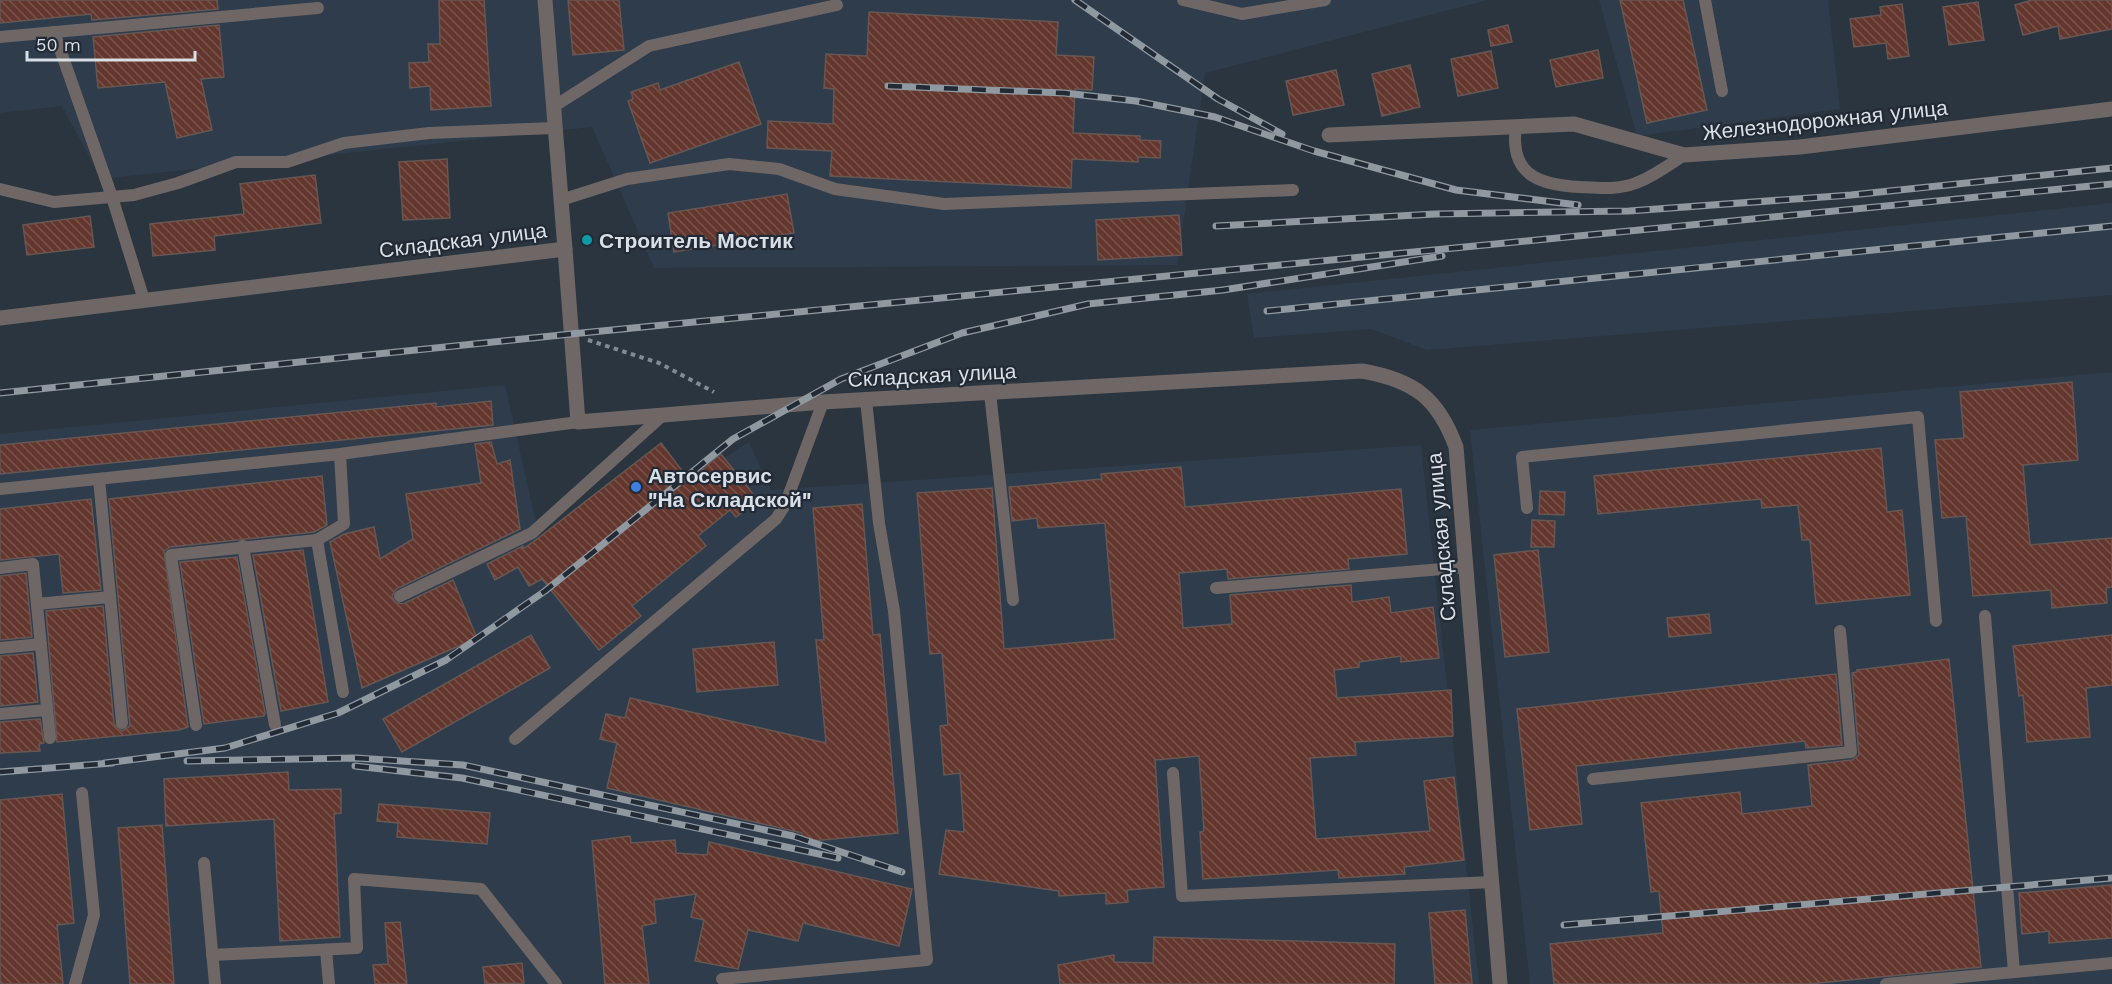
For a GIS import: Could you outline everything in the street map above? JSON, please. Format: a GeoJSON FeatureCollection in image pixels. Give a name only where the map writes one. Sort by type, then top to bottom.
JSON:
{"type":"FeatureCollection","features":[{"type":"Feature","properties":{"kind":"street"},"geometry":{"type":"LineString","coordinates":[[545,0],[565,249]]}},
{"type":"Feature","properties":{"kind":"street","name":"Железнодорожная улица"},"geometry":{"type":"LineString","coordinates":[[1329,135],[1575,124],[1684,155],[1800,147],[2112,109]]}},
{"type":"Feature","properties":{"kind":"street","name":"Складская улица"},"geometry":{"type":"LineString","coordinates":[[0,318],[565,249],[578,422],[823,402],[1362,371],[1388,375],[1408,384],[1432,401],[1446,421],[1456,447],[1500,984]]}},
{"type":"Feature","properties":{"kind":"lane"},"geometry":{"type":"LineString","coordinates":[[1183,0],[1242,14],[1325,0]]}},
{"type":"Feature","properties":{"kind":"lane"},"geometry":{"type":"LineString","coordinates":[[1705,0],[1722,91]]}},
{"type":"Feature","properties":{"kind":"lane"},"geometry":{"type":"LineString","coordinates":[[553,107],[648,46],[837,5]]}},
{"type":"Feature","properties":{"kind":"lane"},"geometry":{"type":"LineString","coordinates":[[0,38],[318,8]]}},
{"type":"Feature","properties":{"kind":"lane"},"geometry":{"type":"LineString","coordinates":[[54,32],[112,197],[144,300]]}},
{"type":"Feature","properties":{"kind":"lane"},"geometry":{"type":"LineString","coordinates":[[1516,126],[1514,141],[1519,163],[1533,178],[1554,186],[1609,189],[1636,183],[1684,155]]}},
{"type":"Feature","properties":{"kind":"lane"},"geometry":{"type":"LineString","coordinates":[[0,189],[54,202],[134,195],[178,183],[236,162],[287,162],[344,143],[429,133],[555,128]]}},
{"type":"Feature","properties":{"kind":"lane"},"geometry":{"type":"LineString","coordinates":[[561,200],[627,179],[729,164],[779,169],[835,189],[944,204],[1293,190]]}},
{"type":"Feature","properties":{"kind":"lane"},"geometry":{"type":"LineString","coordinates":[[990,393],[1012,600]]}},
{"type":"Feature","properties":{"kind":"lane"},"geometry":{"type":"LineString","coordinates":[[722,979],[927,960],[894,611],[879,523],[866,400]]}},
{"type":"Feature","properties":{"kind":"lane"},"geometry":{"type":"LineString","coordinates":[[515,739],[776,519],[785,505],[823,402]]}},
{"type":"Feature","properties":{"kind":"lane"},"geometry":{"type":"LineString","coordinates":[[400,596],[532,533],[663,416]]}},
{"type":"Feature","properties":{"kind":"lane"},"geometry":{"type":"LineString","coordinates":[[1527,508],[1522,457],[1918,417],[1936,621]]}},
{"type":"Feature","properties":{"kind":"lane"},"geometry":{"type":"LineString","coordinates":[[0,489],[340,454],[578,422]]}},
{"type":"Feature","properties":{"kind":"lane"},"geometry":{"type":"LineString","coordinates":[[196,725],[171,555],[316,540],[344,524],[340,454]]}},
{"type":"Feature","properties":{"kind":"lane"},"geometry":{"type":"LineString","coordinates":[[99,478],[122,723]]}},
{"type":"Feature","properties":{"kind":"lane"},"geometry":{"type":"LineString","coordinates":[[316,540],[343,692]]}},
{"type":"Feature","properties":{"kind":"lane"},"geometry":{"type":"LineString","coordinates":[[243,546],[275,725]]}},
{"type":"Feature","properties":{"kind":"lane"},"geometry":{"type":"LineString","coordinates":[[0,568],[33,564],[50,738]]}},
{"type":"Feature","properties":{"kind":"lane"},"geometry":{"type":"LineString","coordinates":[[1216,588],[1466,567]]}},
{"type":"Feature","properties":{"kind":"lane"},"geometry":{"type":"LineString","coordinates":[[37,604],[110,597]]}},
{"type":"Feature","properties":{"kind":"lane"},"geometry":{"type":"LineString","coordinates":[[1985,616],[2014,972]]}},
{"type":"Feature","properties":{"kind":"lane"},"geometry":{"type":"LineString","coordinates":[[1593,779],[1851,752],[1840,631]]}},
{"type":"Feature","properties":{"kind":"lane"},"geometry":{"type":"LineString","coordinates":[[0,648],[41,645]]}},
{"type":"Feature","properties":{"kind":"lane"},"geometry":{"type":"LineString","coordinates":[[0,714],[47,710]]}},
{"type":"Feature","properties":{"kind":"lane"},"geometry":{"type":"LineString","coordinates":[[1173,774],[1182,896],[1492,882]]}},
{"type":"Feature","properties":{"kind":"lane"},"geometry":{"type":"LineString","coordinates":[[75,984],[94,915],[82,794]]}},
{"type":"Feature","properties":{"kind":"lane"},"geometry":{"type":"LineString","coordinates":[[204,863],[215,984]]}},
{"type":"Feature","properties":{"kind":"lane"},"geometry":{"type":"LineString","coordinates":[[212,955],[357,948],[354,879],[481,889],[556,984]]}},
{"type":"Feature","properties":{"kind":"lane"},"geometry":{"type":"LineString","coordinates":[[326,950],[329,984]]}},
{"type":"Feature","properties":{"kind":"lane"},"geometry":{"type":"LineString","coordinates":[[1886,984],[2112,963]]}},
{"type":"Feature","properties":{"kind":"path"},"geometry":{"type":"LineString","coordinates":[[571,334],[659,363],[717,394]]}},
{"type":"Feature","properties":{"kind":"shaded area"},"geometry":{"type":"Polygon","coordinates":[[[0,0],[1488,0],[1205,73],[1177,265],[654,268],[592,127],[101,179],[62,106],[0,113],[0,0]]]}},
{"type":"Feature","properties":{"kind":"shaded area"},"geometry":{"type":"Polygon","coordinates":[[[1599,0],[1828,0],[1840,109],[1637,136],[1599,0]]]}},
{"type":"Feature","properties":{"kind":"shaded area"},"geometry":{"type":"Polygon","coordinates":[[[2112,203],[2112,295],[1427,350],[1371,329],[1254,338],[1247,294],[2112,203]]]}},
{"type":"Feature","properties":{"kind":"shaded area"},"geometry":{"type":"Polygon","coordinates":[[[2112,372],[2112,984],[1530,984],[1470,430],[2112,372]]]}},
{"type":"Feature","properties":{"kind":"shaded area"},"geometry":{"type":"Polygon","coordinates":[[[505,385],[548,576],[749,442],[771,490],[1421,445],[1479,984],[0,984],[0,434],[505,385]]]}},
{"type":"Feature","properties":{"kind":"building"},"geometry":{"type":"Polygon","coordinates":[[[0,0],[217,0],[218,9],[92,20],[91,14],[0,23],[0,0]]]}},
{"type":"Feature","properties":{"kind":"building"},"geometry":{"type":"Polygon","coordinates":[[[439,0],[484,0],[491,106],[431,110],[430,86],[410,88],[409,63],[429,62],[428,44],[440,44],[439,0]]]}},
{"type":"Feature","properties":{"kind":"building"},"geometry":{"type":"Polygon","coordinates":[[[568,0],[619,0],[624,50],[573,55],[568,0]]]}},
{"type":"Feature","properties":{"kind":"building"},"geometry":{"type":"Polygon","coordinates":[[[1620,0],[1683,0],[1707,110],[1647,123],[1620,0]]]}},
{"type":"Feature","properties":{"kind":"building"},"geometry":{"type":"Polygon","coordinates":[[[2032,0],[2112,0],[2112,29],[2060,39],[2058,26],[2023,35],[2015,5],[2032,0]]]}},
{"type":"Feature","properties":{"kind":"building"},"geometry":{"type":"Polygon","coordinates":[[[1978,2],[1984,40],[1949,45],[1943,7],[1978,2]]]}},
{"type":"Feature","properties":{"kind":"building"},"geometry":{"type":"Polygon","coordinates":[[[1902,4],[1909,56],[1888,59],[1886,43],[1854,47],[1850,19],[1881,15],[1880,7],[1902,4]]]}},
{"type":"Feature","properties":{"kind":"building"},"geometry":{"type":"Polygon","coordinates":[[[869,12],[1058,22],[1056,55],[1094,57],[1092,90],[1075,89],[1073,133],[1140,136],[1140,140],[1161,141],[1160,158],[1138,157],[1138,162],[1072,159],[1071,188],[830,176],[832,151],[767,148],[768,121],[833,124],[834,89],[824,88],[826,54],[867,56],[869,12]]]}},
{"type":"Feature","properties":{"kind":"building"},"geometry":{"type":"Polygon","coordinates":[[[219,25],[224,77],[201,79],[212,130],[177,138],[165,82],[98,88],[93,37],[219,25]]]}},
{"type":"Feature","properties":{"kind":"building"},"geometry":{"type":"Polygon","coordinates":[[[1508,25],[1512,42],[1491,46],[1488,30],[1508,25]]]}},
{"type":"Feature","properties":{"kind":"building"},"geometry":{"type":"Polygon","coordinates":[[[1598,50],[1603,78],[1556,87],[1550,60],[1598,50]]]}},
{"type":"Feature","properties":{"kind":"building"},"geometry":{"type":"Polygon","coordinates":[[[1491,51],[1498,88],[1458,96],[1451,59],[1491,51]]]}},
{"type":"Feature","properties":{"kind":"building"},"geometry":{"type":"Polygon","coordinates":[[[739,62],[761,124],[650,163],[628,101],[633,99],[631,92],[658,83],[660,90],[739,62]]]}},
{"type":"Feature","properties":{"kind":"building"},"geometry":{"type":"Polygon","coordinates":[[[1410,65],[1420,107],[1382,116],[1372,74],[1410,65]]]}},
{"type":"Feature","properties":{"kind":"building"},"geometry":{"type":"Polygon","coordinates":[[[1336,70],[1344,105],[1293,115],[1286,81],[1336,70]]]}},
{"type":"Feature","properties":{"kind":"building"},"geometry":{"type":"Polygon","coordinates":[[[447,159],[450,218],[403,220],[399,162],[447,159]]]}},
{"type":"Feature","properties":{"kind":"building"},"geometry":{"type":"Polygon","coordinates":[[[315,175],[321,223],[214,236],[215,250],[153,256],[150,224],[244,214],[240,184],[315,175]]]}},
{"type":"Feature","properties":{"kind":"building"},"geometry":{"type":"Polygon","coordinates":[[[787,194],[794,233],[674,252],[668,213],[787,194]]]}},
{"type":"Feature","properties":{"kind":"building"},"geometry":{"type":"Polygon","coordinates":[[[1179,215],[1182,255],[1098,260],[1096,220],[1179,215]]]}},
{"type":"Feature","properties":{"kind":"building"},"geometry":{"type":"Polygon","coordinates":[[[90,216],[94,247],[27,255],[23,225],[90,216]]]}},
{"type":"Feature","properties":{"kind":"building"},"geometry":{"type":"Polygon","coordinates":[[[2072,382],[2078,460],[2023,465],[2030,545],[2112,538],[2112,587],[2106,588],[2107,603],[2052,608],[2051,590],[1973,596],[1966,516],[1942,518],[1935,440],[1964,438],[1960,392],[2072,382]]]}},
{"type":"Feature","properties":{"kind":"building"},"geometry":{"type":"Polygon","coordinates":[[[491,401],[493,425],[0,474],[0,445],[436,403],[436,407],[491,401]]]}},
{"type":"Feature","properties":{"kind":"building"},"geometry":{"type":"Polygon","coordinates":[[[491,442],[497,464],[510,460],[520,529],[396,589],[392,596],[395,602],[403,604],[453,580],[477,638],[362,688],[330,542],[344,534],[374,527],[380,559],[413,539],[406,494],[481,483],[475,444],[491,442]]]}},
{"type":"Feature","properties":{"kind":"building"},"geometry":{"type":"Polygon","coordinates":[[[661,443],[689,480],[721,454],[758,500],[736,517],[730,510],[698,536],[706,546],[632,606],[641,616],[599,650],[542,579],[529,586],[518,567],[495,580],[487,564],[523,546],[523,549],[661,443]]]}},
{"type":"Feature","properties":{"kind":"building"},"geometry":{"type":"Polygon","coordinates":[[[1881,448],[1887,512],[1902,510],[1910,595],[1816,604],[1810,540],[1802,540],[1798,505],[1762,508],[1761,499],[1598,514],[1594,476],[1881,448]]]}},
{"type":"Feature","properties":{"kind":"building"},"geometry":{"type":"Polygon","coordinates":[[[1181,467],[1185,507],[1401,489],[1407,554],[1348,559],[1349,569],[1228,579],[1227,569],[1179,573],[1183,628],[1232,624],[1230,595],[1351,585],[1352,602],[1389,597],[1391,613],[1433,607],[1439,658],[1401,662],[1401,656],[1359,662],[1359,667],[1334,670],[1337,698],[1451,690],[1453,736],[1355,742],[1356,755],[1310,758],[1316,839],[1430,831],[1424,781],[1454,777],[1464,860],[1404,867],[1405,874],[1339,878],[1338,870],[1203,879],[1200,832],[1204,831],[1199,756],[1155,760],[1164,887],[1127,890],[1128,902],[1106,904],[1106,893],[1059,896],[1059,891],[939,874],[946,830],[964,832],[960,773],[944,775],[940,726],[948,725],[942,653],[930,654],[917,493],[992,488],[1004,649],[1115,639],[1105,523],[1038,528],[1037,518],[1012,521],[1009,487],[1102,479],[1101,474],[1181,467]]]}},
{"type":"Feature","properties":{"kind":"building"},"geometry":{"type":"Polygon","coordinates":[[[322,476],[327,525],[314,532],[170,547],[164,551],[188,727],[179,730],[57,742],[46,611],[103,606],[114,724],[122,731],[130,726],[109,499],[322,476]]]}},
{"type":"Feature","properties":{"kind":"building"},"geometry":{"type":"Polygon","coordinates":[[[1540,491],[1565,492],[1564,515],[1539,514],[1540,491]]]}},
{"type":"Feature","properties":{"kind":"building"},"geometry":{"type":"Polygon","coordinates":[[[91,499],[101,590],[63,593],[59,554],[0,560],[0,509],[91,499]]]}},
{"type":"Feature","properties":{"kind":"building"},"geometry":{"type":"Polygon","coordinates":[[[862,504],[873,635],[880,634],[898,833],[801,842],[802,833],[607,788],[617,743],[600,739],[606,714],[625,718],[630,698],[826,743],[816,640],[824,640],[813,508],[862,504]]]}},
{"type":"Feature","properties":{"kind":"building"},"geometry":{"type":"Polygon","coordinates":[[[1532,520],[1555,521],[1554,547],[1531,547],[1532,520]]]}},
{"type":"Feature","properties":{"kind":"building"},"geometry":{"type":"Polygon","coordinates":[[[303,550],[328,702],[281,711],[253,555],[303,550]]]}},
{"type":"Feature","properties":{"kind":"building"},"geometry":{"type":"Polygon","coordinates":[[[1538,550],[1549,652],[1505,657],[1494,555],[1538,550]]]}},
{"type":"Feature","properties":{"kind":"building"},"geometry":{"type":"Polygon","coordinates":[[[237,557],[265,713],[264,716],[204,724],[180,562],[237,557]]]}},
{"type":"Feature","properties":{"kind":"building"},"geometry":{"type":"Polygon","coordinates":[[[26,573],[32,637],[0,640],[0,576],[26,573]]]}},
{"type":"Feature","properties":{"kind":"building"},"geometry":{"type":"Polygon","coordinates":[[[1709,614],[1711,633],[1669,637],[1667,618],[1709,614]]]}},
{"type":"Feature","properties":{"kind":"building"},"geometry":{"type":"Polygon","coordinates":[[[531,635],[550,668],[402,752],[383,719],[531,635]]]}},
{"type":"Feature","properties":{"kind":"building"},"geometry":{"type":"Polygon","coordinates":[[[2112,635],[2112,685],[2086,688],[2090,737],[2027,742],[2023,695],[2019,696],[2013,646],[2112,635]]]}},
{"type":"Feature","properties":{"kind":"building"},"geometry":{"type":"Polygon","coordinates":[[[774,642],[778,685],[697,692],[693,649],[774,642]]]}},
{"type":"Feature","properties":{"kind":"building"},"geometry":{"type":"Polygon","coordinates":[[[33,653],[38,702],[0,706],[0,656],[33,653]]]}},
{"type":"Feature","properties":{"kind":"building"},"geometry":{"type":"Polygon","coordinates":[[[1949,659],[1981,967],[1809,984],[1554,984],[1550,944],[1663,933],[1659,891],[1651,892],[1641,803],[1740,792],[1742,814],[1812,806],[1808,765],[1852,760],[1859,755],[1852,673],[1857,670],[1949,659]]]}},
{"type":"Feature","properties":{"kind":"building"},"geometry":{"type":"Polygon","coordinates":[[[1836,674],[1842,745],[1806,748],[1805,741],[1576,766],[1582,824],[1530,830],[1517,709],[1836,674]]]}},
{"type":"Feature","properties":{"kind":"building"},"geometry":{"type":"Polygon","coordinates":[[[40,719],[44,743],[39,744],[40,751],[0,753],[0,722],[40,719]]]}},
{"type":"Feature","properties":{"kind":"building"},"geometry":{"type":"Polygon","coordinates":[[[288,772],[289,790],[341,789],[341,813],[334,814],[340,937],[280,941],[274,819],[166,826],[164,779],[288,772]]]}},
{"type":"Feature","properties":{"kind":"building"},"geometry":{"type":"Polygon","coordinates":[[[62,794],[74,923],[57,925],[63,984],[0,984],[0,800],[62,794]]]}},
{"type":"Feature","properties":{"kind":"building"},"geometry":{"type":"Polygon","coordinates":[[[379,804],[490,813],[487,844],[397,837],[398,823],[377,821],[379,804]]]}},
{"type":"Feature","properties":{"kind":"building"},"geometry":{"type":"Polygon","coordinates":[[[162,825],[174,984],[130,984],[118,828],[162,825]]]}},
{"type":"Feature","properties":{"kind":"building"},"geometry":{"type":"Polygon","coordinates":[[[630,836],[631,843],[675,840],[676,853],[707,855],[709,842],[912,889],[899,946],[803,923],[798,941],[748,930],[738,969],[695,961],[704,920],[691,917],[696,894],[654,900],[656,923],[642,926],[649,984],[605,984],[592,841],[630,836]]]}},
{"type":"Feature","properties":{"kind":"building"},"geometry":{"type":"Polygon","coordinates":[[[2112,885],[2112,938],[2049,943],[2049,931],[2022,934],[2019,893],[2112,885]]]}},
{"type":"Feature","properties":{"kind":"building"},"geometry":{"type":"Polygon","coordinates":[[[1465,910],[1472,984],[1435,984],[1429,913],[1465,910]]]}},
{"type":"Feature","properties":{"kind":"building"},"geometry":{"type":"Polygon","coordinates":[[[400,922],[407,984],[375,984],[373,965],[388,964],[385,923],[400,922]]]}},
{"type":"Feature","properties":{"kind":"building"},"geometry":{"type":"Polygon","coordinates":[[[1154,937],[1395,944],[1394,984],[1060,984],[1058,965],[1114,955],[1114,962],[1153,963],[1154,937]]]}},
{"type":"Feature","properties":{"kind":"building"},"geometry":{"type":"Polygon","coordinates":[[[522,963],[524,983],[485,984],[483,967],[522,963]]]}},
{"type":"Feature","properties":{"kind":"railway"},"geometry":{"type":"LineString","coordinates":[[1075,0],[1218,99],[1282,134]]}},
{"type":"Feature","properties":{"kind":"railway"},"geometry":{"type":"LineString","coordinates":[[888,86],[1064,93],[1136,101],[1215,117],[1314,151],[1456,190],[1578,205]]}},
{"type":"Feature","properties":{"kind":"railway"},"geometry":{"type":"LineString","coordinates":[[1216,226],[1435,214],[1629,211],[1851,195],[2112,168]]}},
{"type":"Feature","properties":{"kind":"railway"},"geometry":{"type":"LineString","coordinates":[[0,393],[571,334],[2112,184]]}},
{"type":"Feature","properties":{"kind":"railway"},"geometry":{"type":"LineString","coordinates":[[1267,311],[2112,226]]}},
{"type":"Feature","properties":{"kind":"railway"},"geometry":{"type":"LineString","coordinates":[[105,763],[225,748],[338,713],[446,660],[545,591],[733,439],[841,379],[962,333],[1088,304],[1223,290],[1442,256]]}},
{"type":"Feature","properties":{"kind":"railway"},"geometry":{"type":"LineString","coordinates":[[187,761],[356,758],[463,765],[793,836],[902,872]]}},
{"type":"Feature","properties":{"kind":"railway"},"geometry":{"type":"LineString","coordinates":[[0,772],[112,763]]}},
{"type":"Feature","properties":{"kind":"railway"},"geometry":{"type":"LineString","coordinates":[[355,766],[462,778],[838,858]]}},
{"type":"Feature","properties":{"kind":"railway"},"geometry":{"type":"LineString","coordinates":[[1564,925],[2112,878]]}},
{"type":"Feature","properties":{"kind":"place","name":"Строитель Мостик"},"geometry":{"type":"Point","coordinates":[587,240]}},
{"type":"Feature","properties":{"kind":"place","name":"Автосервис \"На Складской\""},"geometry":{"type":"Point","coordinates":[636,487]}}]}
